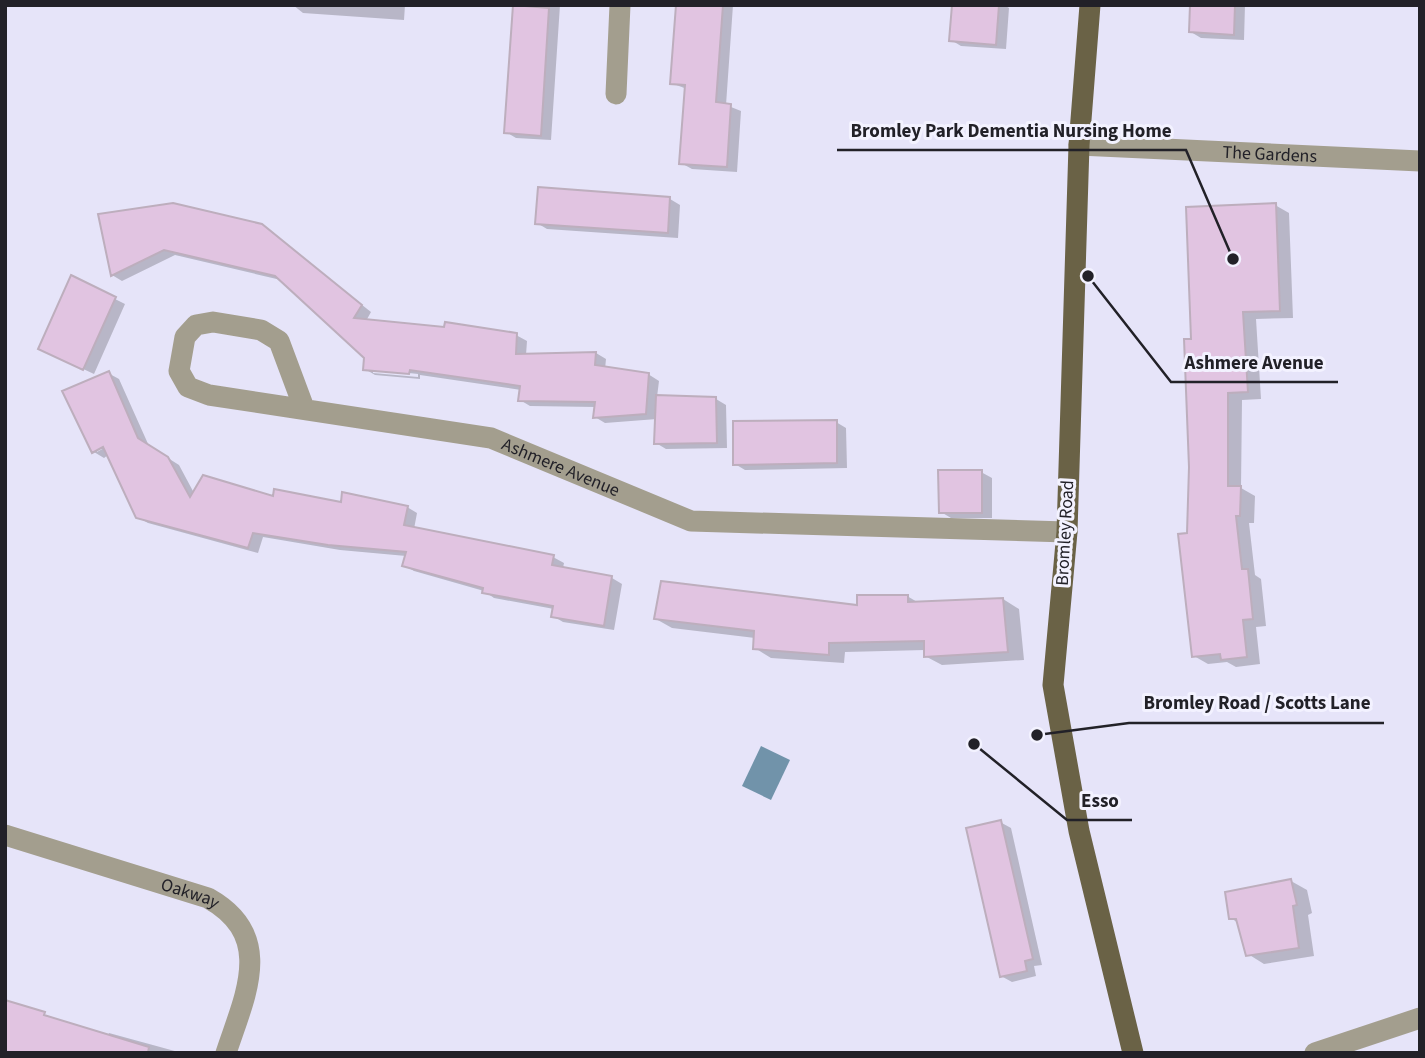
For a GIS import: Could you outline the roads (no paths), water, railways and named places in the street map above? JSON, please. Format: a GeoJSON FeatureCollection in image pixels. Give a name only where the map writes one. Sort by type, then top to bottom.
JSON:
{"type":"FeatureCollection","features":[{"type":"Feature","properties":{"kind":"main road","name":"Bromley Road"},"geometry":{"type":"LineString","coordinates":[[1090,5],[1079,145],[1067,532],[1054,685],[1079,831],[1133,1053]]}},
{"type":"Feature","properties":{"kind":"street"},"geometry":{"type":"LineString","coordinates":[[616,94],[620,5]]}},
{"type":"Feature","properties":{"kind":"street","name":"The Gardens"},"geometry":{"type":"LineString","coordinates":[[1079,145],[1420,161]]}},
{"type":"Feature","properties":{"kind":"street","name":"Ashmere Avenue"},"geometry":{"type":"LineString","coordinates":[[304,408],[279,341],[261,330],[213,322],[196,325],[185,337],[179,370],[188,387],[209,395],[491,438],[691,522],[1067,532]]}},
{"type":"Feature","properties":{"kind":"street","name":"Oakway"},"geometry":{"type":"LineString","coordinates":[[5,835],[208,898],[229,910],[244,932],[251,954],[250,980],[226,1053]]}},
{"type":"Feature","properties":{"kind":"street"},"geometry":{"type":"LineString","coordinates":[[1315,1053],[1420,1018]]}},
{"type":"Feature","properties":{"kind":"water"},"geometry":{"type":"Polygon","coordinates":[[[761,746],[790,760],[771,800],[742,786],[761,746]]]}},
{"type":"Feature","properties":{"kind":"place","name":"Bromley Park Dementia Nursing Home"},"geometry":{"type":"Point","coordinates":[1233,259]}},
{"type":"Feature","properties":{"kind":"place","name":"Ashmere Avenue"},"geometry":{"type":"Point","coordinates":[1088,276]}},
{"type":"Feature","properties":{"kind":"place","name":"Bromley Road / Scotts Lane"},"geometry":{"type":"Point","coordinates":[1037,735]}},
{"type":"Feature","properties":{"kind":"place","name":"Esso"},"geometry":{"type":"Point","coordinates":[974,744]}}]}
